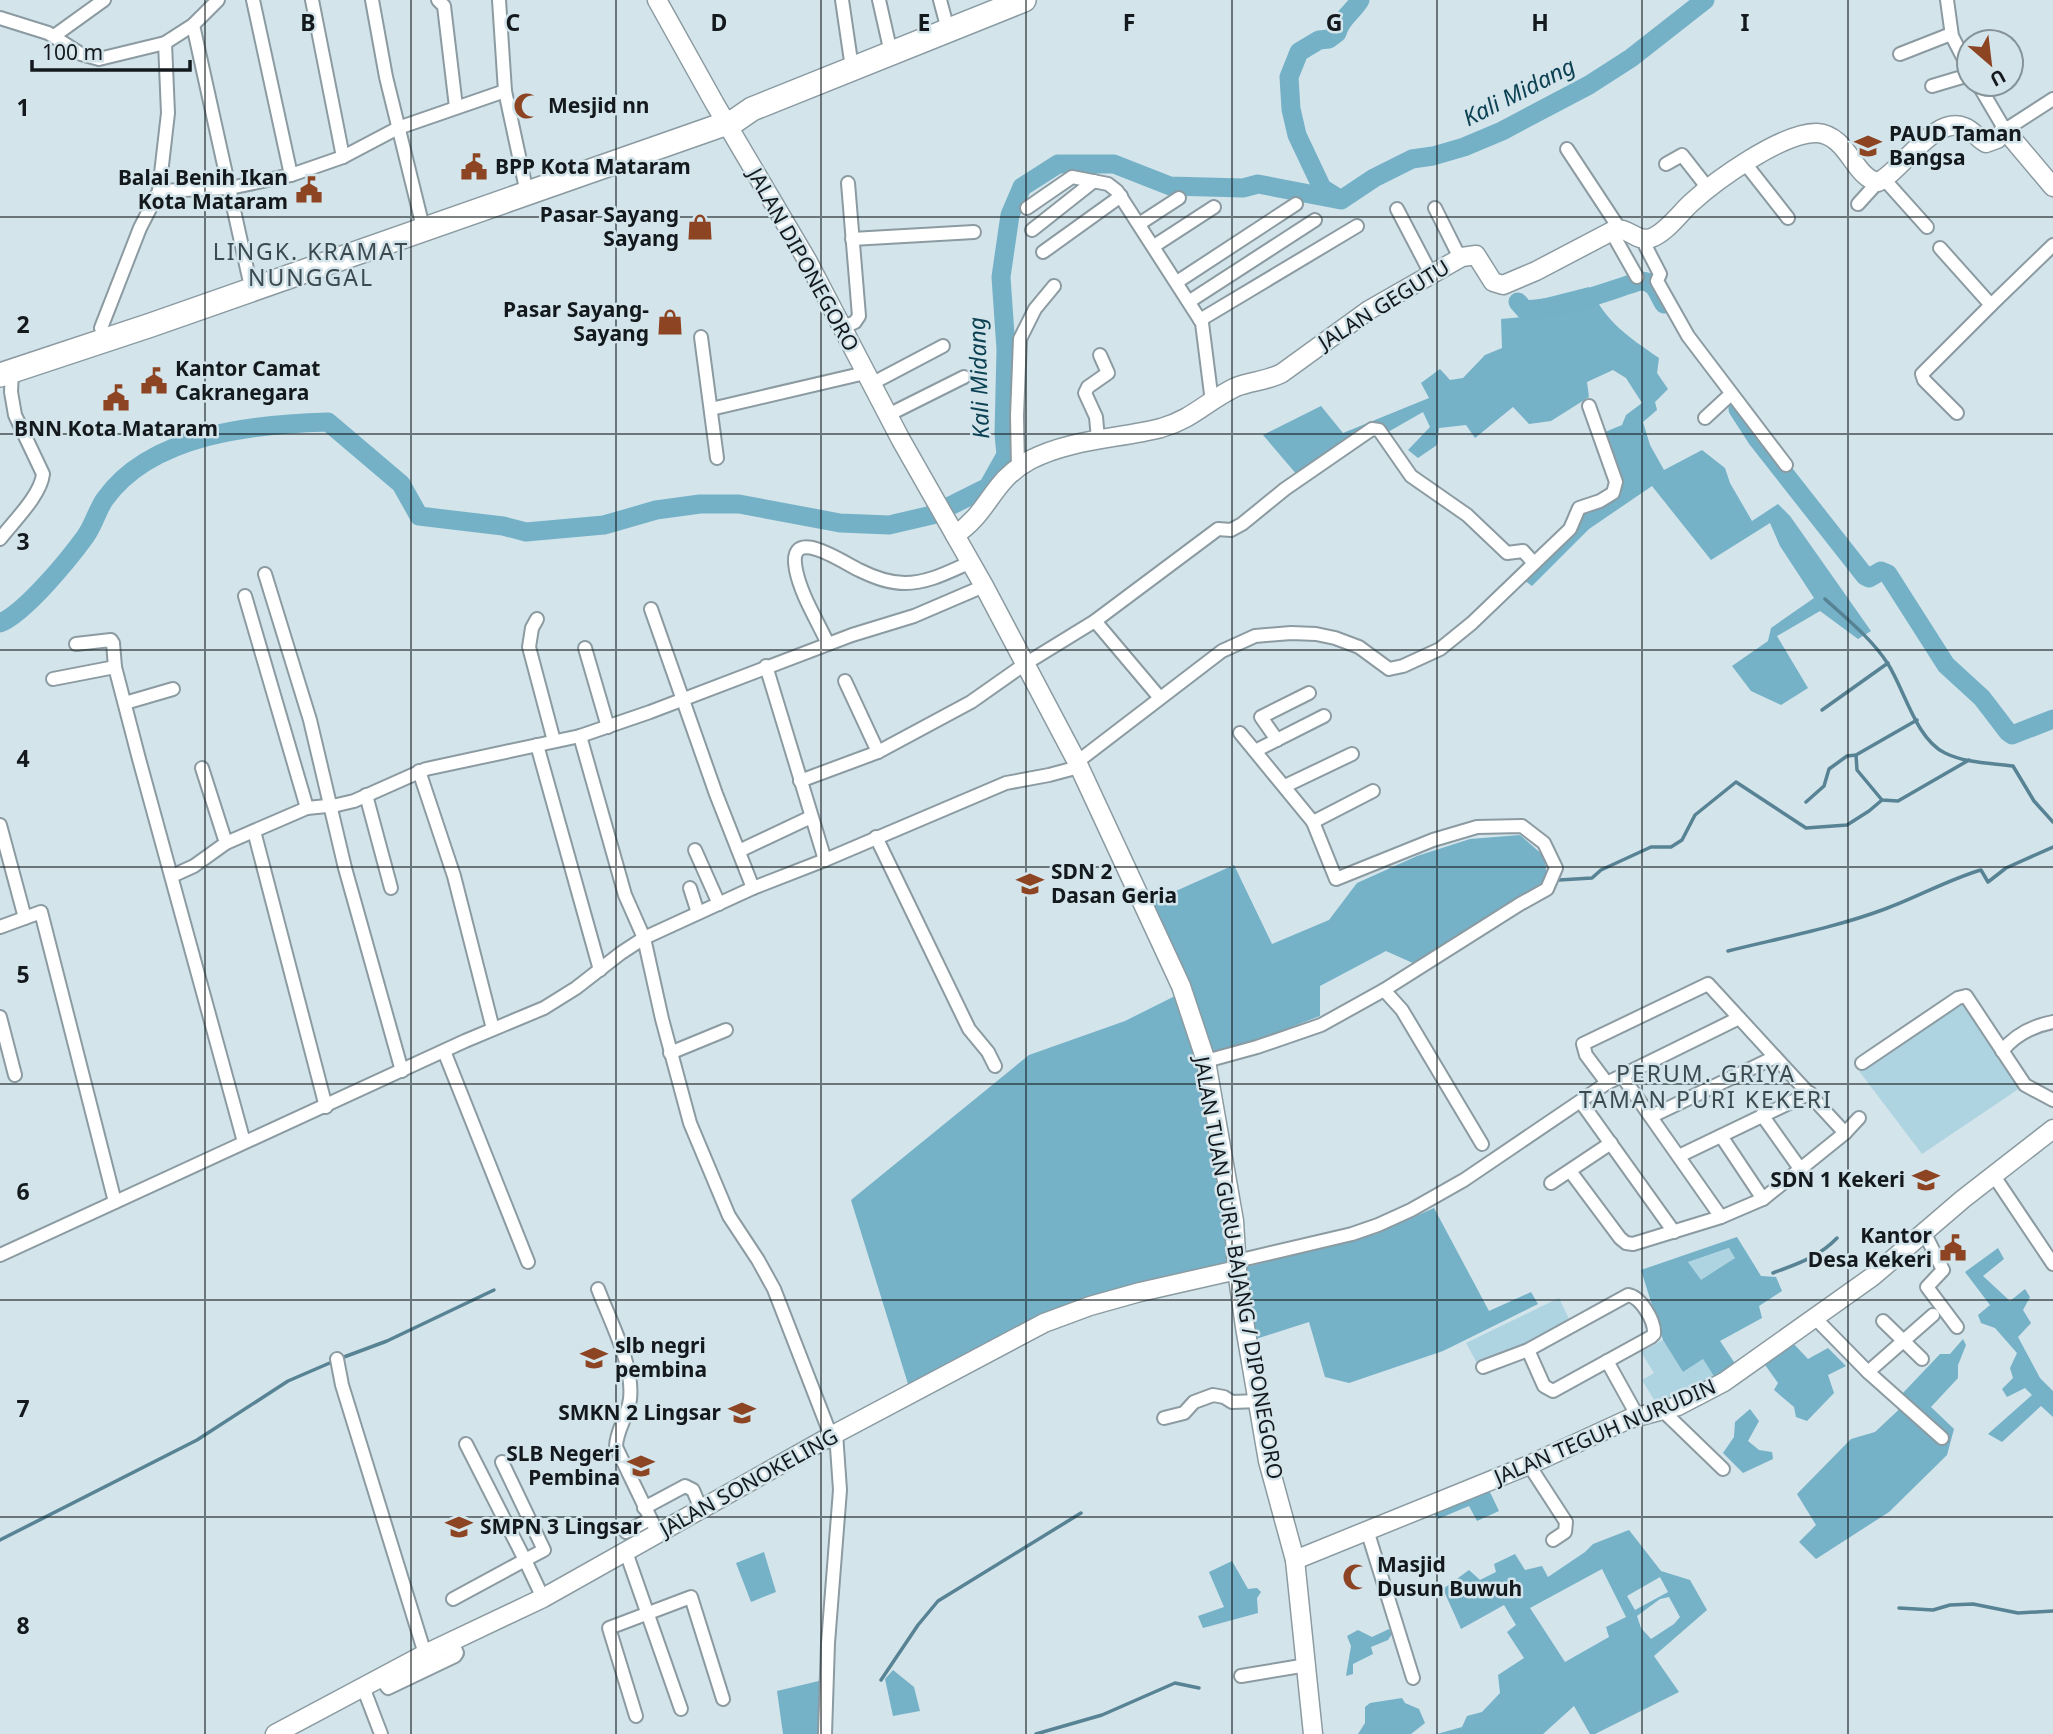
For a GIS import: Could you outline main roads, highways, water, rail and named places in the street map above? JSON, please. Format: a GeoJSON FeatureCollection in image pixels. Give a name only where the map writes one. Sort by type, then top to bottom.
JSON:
{"type":"FeatureCollection","features":[{"type":"Feature","properties":{"kind":"highway"},"geometry":{"type":"LineString","coordinates":[[72,345],[101,328],[248,278],[395,234],[421,219],[724,119],[743,117],[752,109],[1024,0]]}},
{"type":"Feature","properties":{"kind":"highway"},"geometry":{"type":"LineString","coordinates":[[4,369],[724,119]]}},
{"type":"Feature","properties":{"kind":"waterway"},"geometry":{"type":"LineString","coordinates":[[1338,198],[1322,188],[1297,135],[1291,109],[1289,77],[1299,52],[1337,33],[1360,0]]}},
{"type":"Feature","properties":{"kind":"waterway","name":"Kali Midang"},"geometry":{"type":"LineString","coordinates":[[0,623],[22,608],[58,571],[88,532],[105,499],[125,477],[149,460],[177,447],[206,437],[269,426],[328,422],[401,484],[419,516],[503,526],[526,532],[604,525],[656,510],[700,504],[739,504],[840,523],[889,525],[932,515],[988,487],[1006,455],[1006,349],[1001,277],[1010,215],[1022,187],[1058,164],[1114,164],[1170,186],[1243,188],[1258,184],[1341,200],[1374,178],[1412,159],[1464,147],[1502,131],[1589,85],[1631,58],[1705,0]]}},
{"type":"Feature","properties":{"kind":"waterway"},"geometry":{"type":"LineString","coordinates":[[1518,302],[1525,310],[1540,309],[1640,281],[1653,285],[1664,304]]}},
{"type":"Feature","properties":{"kind":"waterway"},"geometry":{"type":"LineString","coordinates":[[1738,409],[1758,440],[1865,576],[1869,578],[1881,571],[1888,574],[1946,665],[1982,698],[2008,732],[2012,735],[2053,719]]}},
{"type":"Feature","properties":{"kind":"waterway"},"geometry":{"type":"LineString","coordinates":[[1825,599],[1882,655],[1919,726],[1935,746],[1961,759],[2013,766],[2034,801],[2053,822]]}},
{"type":"Feature","properties":{"kind":"waterway"},"geometry":{"type":"LineString","coordinates":[[1822,710],[1888,663]]}},
{"type":"Feature","properties":{"kind":"waterway"},"geometry":{"type":"LineString","coordinates":[[1806,802],[1824,786],[1829,769],[1847,756],[1856,755],[1917,720]]}},
{"type":"Feature","properties":{"kind":"waterway"},"geometry":{"type":"LineString","coordinates":[[1856,755],[1857,770],[1882,800],[1898,801],[1969,760]]}},
{"type":"Feature","properties":{"kind":"waterway"},"geometry":{"type":"LineString","coordinates":[[1559,880],[1592,878],[1601,870],[1651,847],[1671,847],[1682,840],[1695,815],[1736,782],[1806,828],[1847,825],[1882,800]]}},
{"type":"Feature","properties":{"kind":"waterway"},"geometry":{"type":"LineString","coordinates":[[1728,951],[1866,916],[1981,870],[1988,882],[2006,868],[2053,847]]}},
{"type":"Feature","properties":{"kind":"waterway"},"geometry":{"type":"LineString","coordinates":[[1773,1273],[1815,1255],[1837,1238]]}},
{"type":"Feature","properties":{"kind":"waterway"},"geometry":{"type":"LineString","coordinates":[[344,1357],[387,1341],[494,1290]]}},
{"type":"Feature","properties":{"kind":"waterway"},"geometry":{"type":"LineString","coordinates":[[0,1540],[197,1440],[288,1381],[332,1362]]}},
{"type":"Feature","properties":{"kind":"waterway"},"geometry":{"type":"LineString","coordinates":[[881,1680],[918,1625],[938,1601],[1081,1513]]}},
{"type":"Feature","properties":{"kind":"waterway"},"geometry":{"type":"LineString","coordinates":[[1899,1608],[1933,1610],[1950,1605],[1973,1604],[2018,1613],[2053,1611]]}},
{"type":"Feature","properties":{"kind":"waterway"},"geometry":{"type":"LineString","coordinates":[[1036,1734],[1102,1715],[1175,1683],[1199,1688]]}},
{"type":"Feature","properties":{"kind":"place","name":"Mesjid nn"},"geometry":{"type":"Point","coordinates":[527,106]}},
{"type":"Feature","properties":{"kind":"place","name":"PAUD Taman Bangsa"},"geometry":{"type":"Point","coordinates":[1868,146]}},
{"type":"Feature","properties":{"kind":"place","name":"BPP Kota Mataram"},"geometry":{"type":"Point","coordinates":[474,167]}},
{"type":"Feature","properties":{"kind":"place","name":"Balai Benih Ikan Kota Mataram"},"geometry":{"type":"Point","coordinates":[309,190]}},
{"type":"Feature","properties":{"kind":"place","name":"Pasar Sayang Sayang"},"geometry":{"type":"Point","coordinates":[700,227]}},
{"type":"Feature","properties":{"kind":"place","name":"Pasar Sayang- Sayang"},"geometry":{"type":"Point","coordinates":[670,322]}},
{"type":"Feature","properties":{"kind":"place","name":"Kantor Camat Cakranegara"},"geometry":{"type":"Point","coordinates":[154,381]}},
{"type":"Feature","properties":{"kind":"place","name":"BNN Kota Mataram"},"geometry":{"type":"Point","coordinates":[116,398]}},
{"type":"Feature","properties":{"kind":"place","name":"SDN 2 Dasan Geria"},"geometry":{"type":"Point","coordinates":[1030,884]}},
{"type":"Feature","properties":{"kind":"place","name":"SDN 1 Kekeri"},"geometry":{"type":"Point","coordinates":[1926,1180]}},
{"type":"Feature","properties":{"kind":"place","name":"Kantor Desa Kekeri"},"geometry":{"type":"Point","coordinates":[1953,1248]}},
{"type":"Feature","properties":{"kind":"place","name":"slb negri pembina"},"geometry":{"type":"Point","coordinates":[594,1358]}},
{"type":"Feature","properties":{"kind":"place","name":"SMKN 2 Lingsar"},"geometry":{"type":"Point","coordinates":[742,1413]}},
{"type":"Feature","properties":{"kind":"place","name":"SLB Negeri Pembina"},"geometry":{"type":"Point","coordinates":[641,1466]}},
{"type":"Feature","properties":{"kind":"place","name":"SMPN 3 Lingsar"},"geometry":{"type":"Point","coordinates":[459,1527]}},
{"type":"Feature","properties":{"kind":"place","name":"Masjid Dusun Buwuh"},"geometry":{"type":"Point","coordinates":[1356,1577]}},
{"type":"Feature","properties":{"kind":"district","name":"LINGK. KRAMAT NUNGGAL"},"geometry":{"type":"Point","coordinates":[311,265]}},
{"type":"Feature","properties":{"kind":"district","name":"PERUM. GRIYA TAMAN PURI KEKERI"},"geometry":{"type":"Point","coordinates":[1706,1087]}}]}
